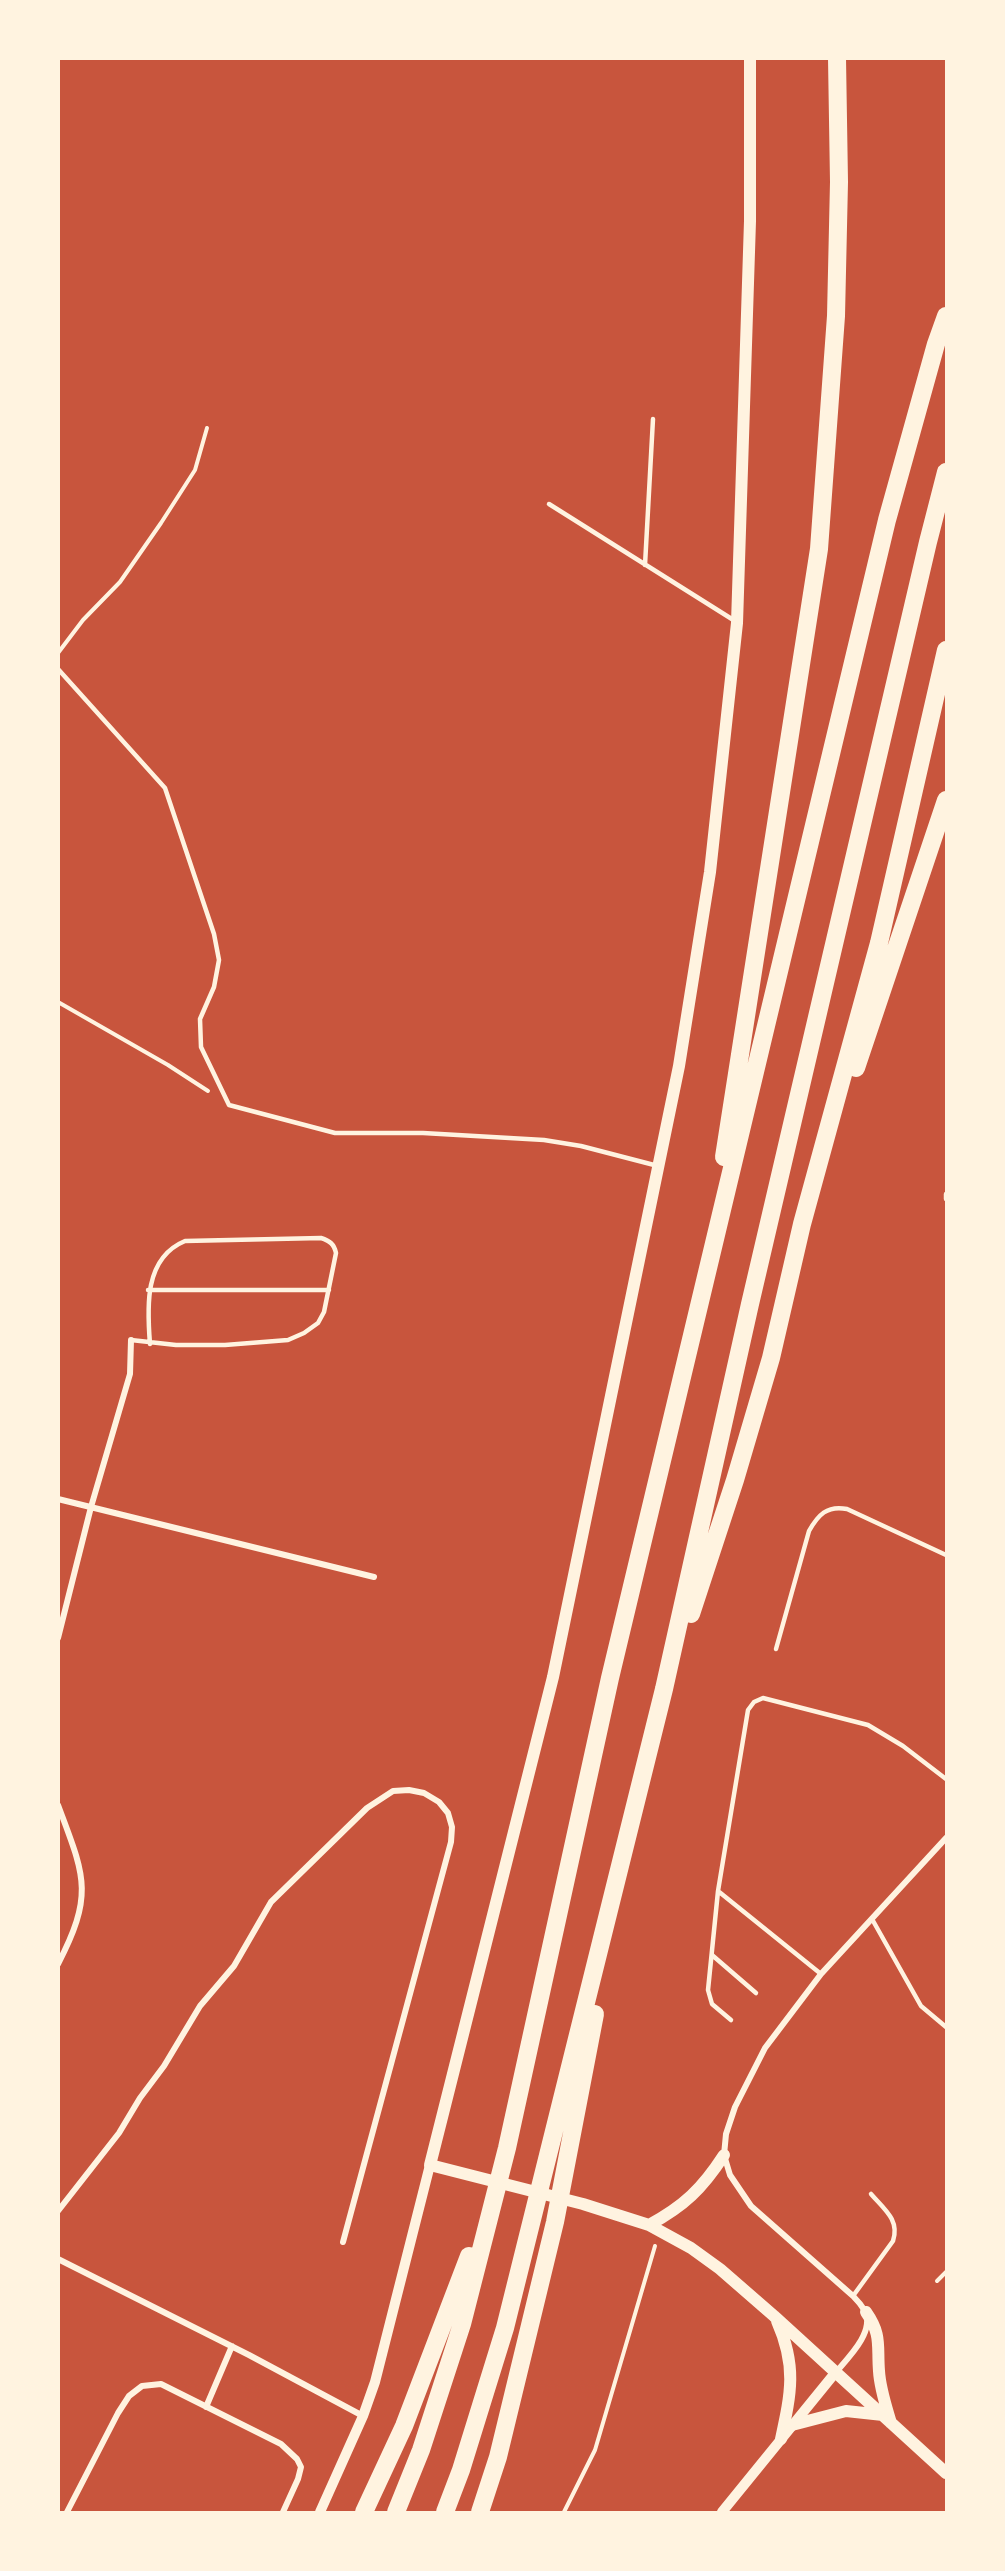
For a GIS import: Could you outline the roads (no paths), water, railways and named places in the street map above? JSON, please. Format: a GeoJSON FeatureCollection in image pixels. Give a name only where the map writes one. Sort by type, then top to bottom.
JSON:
{"type":"FeatureCollection","features":[{"type":"Feature","properties":{"kind":"highway"},"geometry":{"type":"LineString","coordinates":[[704,1289],[819,549],[836,316],[839,182],[837,58]]}},
{"type":"Feature","properties":{"kind":"highway"},"geometry":{"type":"LineString","coordinates":[[396,2512],[421,2450],[462,2324],[507,2148],[610,1678],[887,519],[946,316]]}},
{"type":"Feature","properties":{"kind":"highway"},"geometry":{"type":"LineString","coordinates":[[445,2512],[461,2470],[505,2328],[664,1689],[755,1281],[946,472]]}},
{"type":"Feature","properties":{"kind":"highway"},"geometry":{"type":"LineString","coordinates":[[664,1689],[711,1557],[771,1358],[802,1224],[879,943],[946,650]]}},
{"type":"Feature","properties":{"kind":"highway"},"geometry":{"type":"LineString","coordinates":[[802,1224],[889,975],[946,800]]}},
{"type":"Feature","properties":{"kind":"highway"},"geometry":{"type":"LineString","coordinates":[[480,2512],[498,2457],[555,2222],[578,2110],[615,1888]]}},
{"type":"Feature","properties":{"kind":"highway"},"geometry":{"type":"LineString","coordinates":[[364,2512],[404,2426],[429,2365],[507,2148]]}},
{"type":"Feature","properties":{"kind":"main road"},"geometry":{"type":"LineString","coordinates":[[750,58],[750,221],[737,623],[710,872],[679,1066],[553,1677],[430,2165],[583,2204],[655,2228],[691,2247],[774,2316],[946,2473]]}},
{"type":"Feature","properties":{"kind":"main road"},"geometry":{"type":"LineString","coordinates":[[655,2228],[696,2194],[724,2155]]}},
{"type":"Feature","properties":{"kind":"main road"},"geometry":{"type":"LineString","coordinates":[[866,2312],[876,2326],[879,2343],[879,2371],[887,2419]]}},
{"type":"Feature","properties":{"kind":"main road"},"geometry":{"type":"LineString","coordinates":[[774,2316],[787,2344],[792,2388],[781,2439]]}},
{"type":"Feature","properties":{"kind":"main road"},"geometry":{"type":"LineString","coordinates":[[792,2425],[846,2411],[887,2419]]}},
{"type":"Feature","properties":{"kind":"street"},"geometry":{"type":"LineString","coordinates":[[58,1638],[91,1507],[130,1374],[132,1340]]}},
{"type":"Feature","properties":{"kind":"street"},"geometry":{"type":"LineString","coordinates":[[58,1499],[374,1577]]}},
{"type":"Feature","properties":{"kind":"street"},"geometry":{"type":"LineString","coordinates":[[58,2211],[119,2133],[140,2098],[164,2066],[200,2006],[234,1966],[272,1902],[367,1808],[393,1791],[409,1790],[424,1793],[439,1802],[448,1813],[452,1827],[451,1842],[343,2242]]}},
{"type":"Feature","properties":{"kind":"street"},"geometry":{"type":"LineString","coordinates":[[58,1805],[82,1872],[83,1891],[80,1914],[58,1964]]}},
{"type":"Feature","properties":{"kind":"street"},"geometry":{"type":"LineString","coordinates":[[722,2512],[835,2373],[864,2335],[867,2326],[866,2312],[853,2296],[751,2205],[730,2175],[724,2155],[726,2134],[735,2107],[765,2048],[821,1974],[946,1838]]}},
{"type":"Feature","properties":{"kind":"street"},"geometry":{"type":"LineString","coordinates":[[320,2512],[363,2416],[384,2348],[430,2165]]}},
{"type":"Feature","properties":{"kind":"street"},"geometry":{"type":"LineString","coordinates":[[58,2259],[232,2346],[363,2416]]}},
{"type":"Feature","properties":{"kind":"street"},"geometry":{"type":"LineString","coordinates":[[206,2407],[232,2346]]}},
{"type":"Feature","properties":{"kind":"street"},"geometry":{"type":"LineString","coordinates":[[67,2512],[129,2396],[152,2384],[161,2384],[282,2444],[297,2459],[301,2467],[298,2479],[282,2512]]}},
{"type":"Feature","properties":{"kind":"lane"},"geometry":{"type":"LineString","coordinates":[[645,565],[653,419]]}},
{"type":"Feature","properties":{"kind":"lane"},"geometry":{"type":"LineString","coordinates":[[549,504],[737,623]]}},
{"type":"Feature","properties":{"kind":"lane"},"geometry":{"type":"LineString","coordinates":[[58,669],[165,788],[175,811],[214,934],[219,960],[214,987],[200,1019],[201,1047],[228,1105],[334,1132],[423,1133],[544,1140],[581,1146],[657,1166]]}},
{"type":"Feature","properties":{"kind":"lane"},"geometry":{"type":"LineString","coordinates":[[946,1194],[946,1199]]}},
{"type":"Feature","properties":{"kind":"lane"},"geometry":{"type":"LineString","coordinates":[[132,1340],[150,1344],[225,1345],[288,1340],[304,1333],[318,1323],[324,1312],[336,1253],[332,1244],[321,1238],[185,1241],[173,1246],[166,1253],[148,1290],[150,1344]]}},
{"type":"Feature","properties":{"kind":"lane"},"geometry":{"type":"LineString","coordinates":[[148,1290],[329,1290]]}},
{"type":"Feature","properties":{"kind":"lane"},"geometry":{"type":"LineString","coordinates":[[776,1649],[808,1531],[825,1510],[836,1507],[847,1509],[946,1555]]}},
{"type":"Feature","properties":{"kind":"lane"},"geometry":{"type":"LineString","coordinates":[[731,2020],[712,2004],[709,1998],[712,1955],[718,1891],[748,1710],[754,1702],[763,1698],[868,1725],[903,1746],[946,1779]]}},
{"type":"Feature","properties":{"kind":"lane"},"geometry":{"type":"LineString","coordinates":[[718,1891],[821,1974]]}},
{"type":"Feature","properties":{"kind":"lane"},"geometry":{"type":"LineString","coordinates":[[872,1919],[921,2006],[946,2027]]}},
{"type":"Feature","properties":{"kind":"lane"},"geometry":{"type":"LineString","coordinates":[[712,1955],[756,1993]]}},
{"type":"Feature","properties":{"kind":"lane"},"geometry":{"type":"LineString","coordinates":[[853,2296],[892,2241],[897,2230],[894,2222],[871,2194]]}}]}
